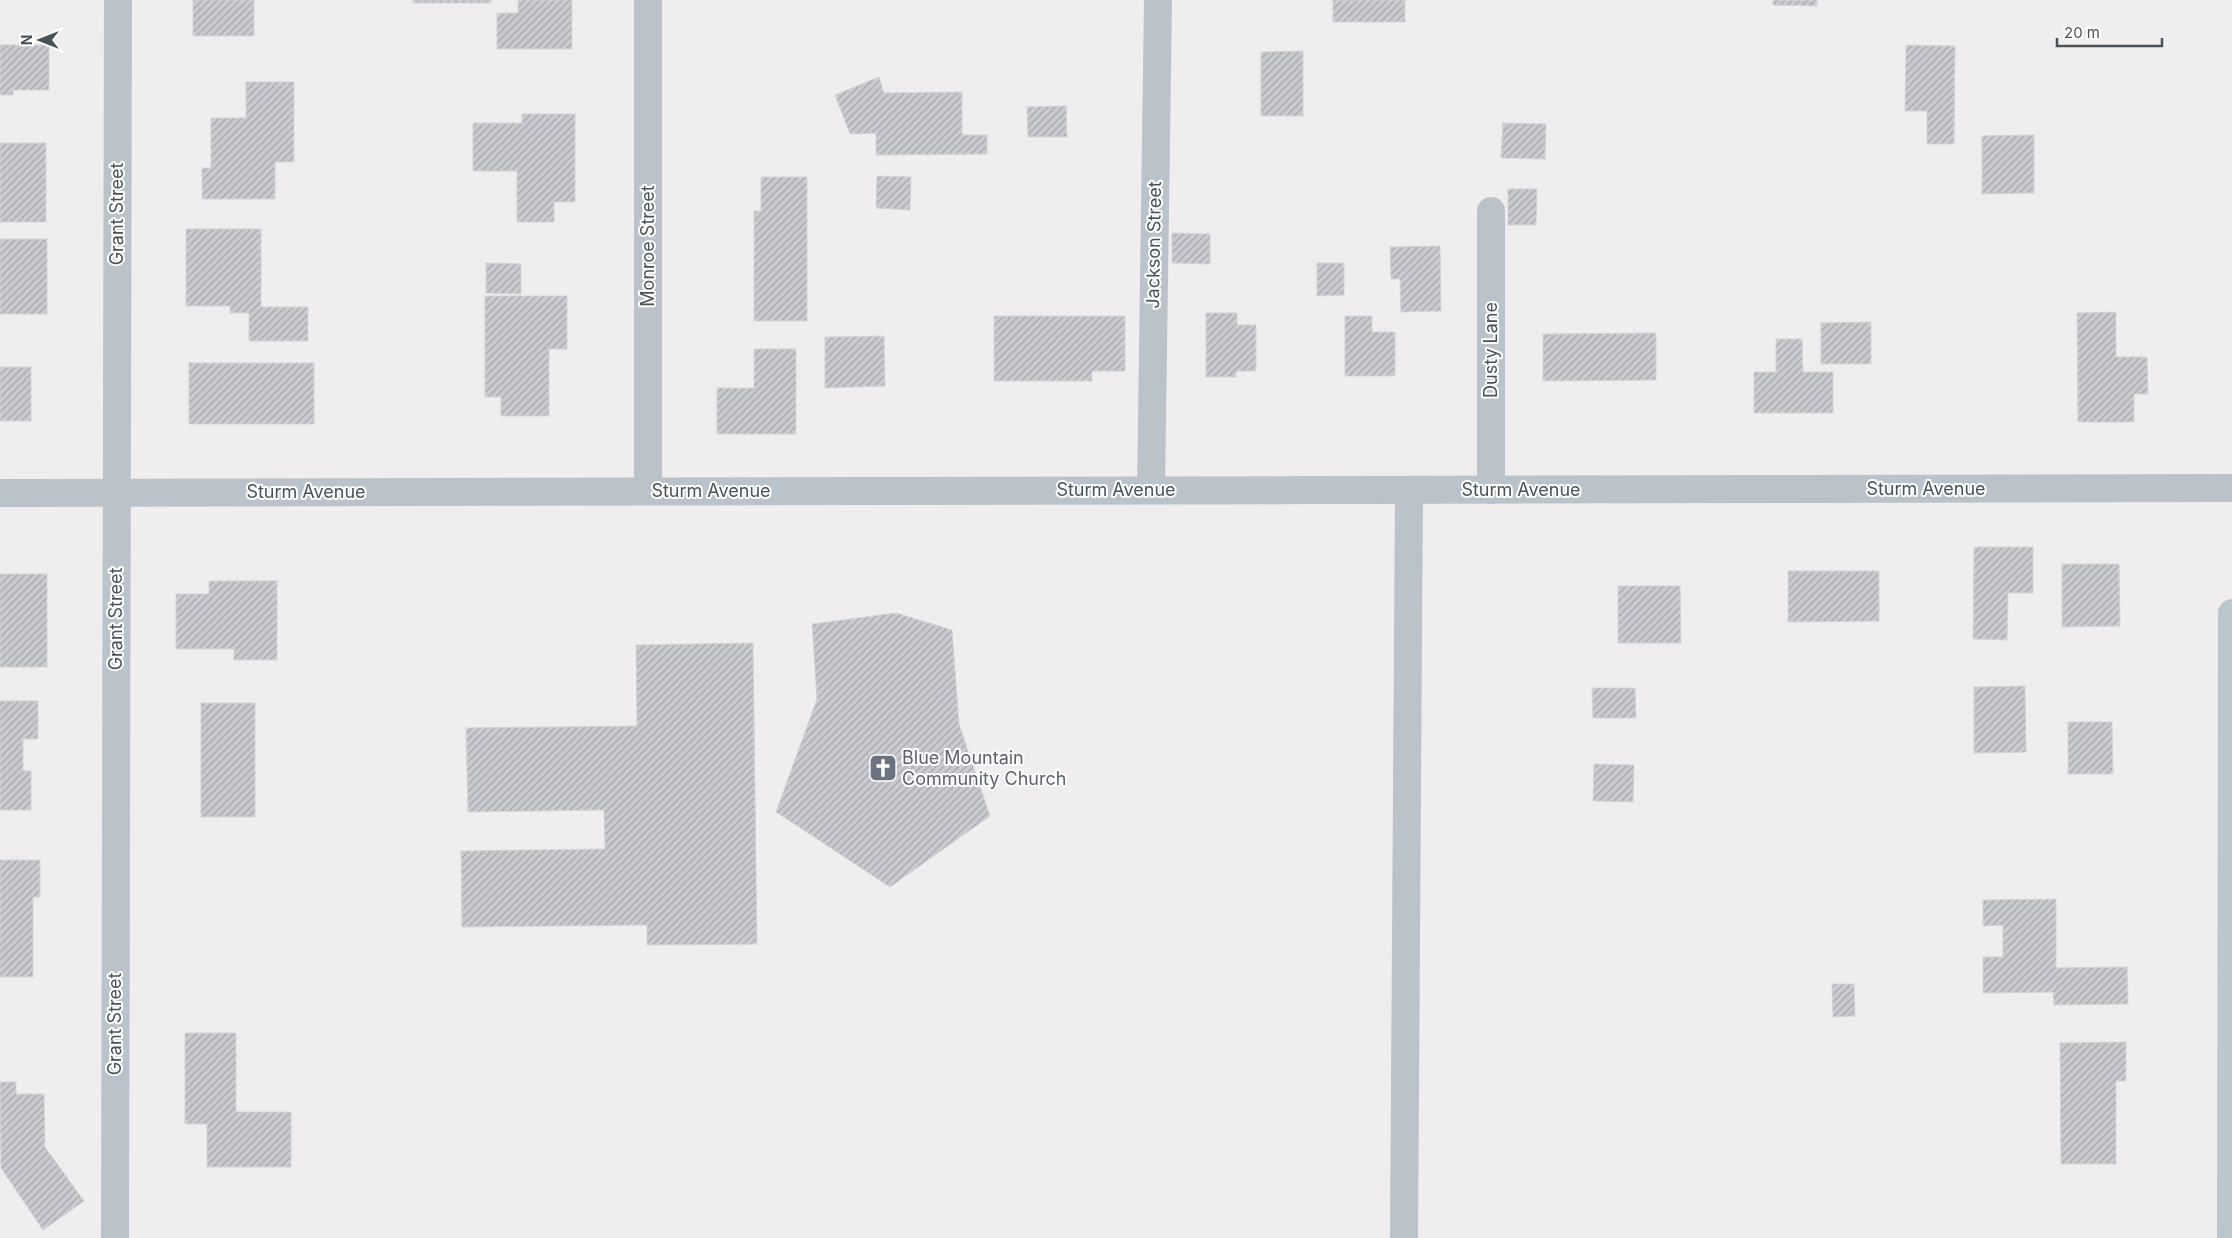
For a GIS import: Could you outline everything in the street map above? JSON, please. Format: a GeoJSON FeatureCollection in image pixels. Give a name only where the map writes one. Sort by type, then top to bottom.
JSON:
{"type":"FeatureCollection","features":[{"type":"Feature","properties":{"kind":"main road"},"geometry":{"type":"LineString","coordinates":[[2231,1238],[2232,614]]}},
{"type":"Feature","properties":{"kind":"street","name":"Grant Street"},"geometry":{"type":"LineString","coordinates":[[115,1238],[118,0]]}},
{"type":"Feature","properties":{"kind":"street","name":"Monroe Street"},"geometry":{"type":"LineString","coordinates":[[648,0],[648,491]]}},
{"type":"Feature","properties":{"kind":"street","name":"Jackson Street"},"geometry":{"type":"LineString","coordinates":[[1151,490],[1158,0]]}},
{"type":"Feature","properties":{"kind":"street","name":"Dusty Lane"},"geometry":{"type":"LineString","coordinates":[[1491,211],[1492,490]]}},
{"type":"Feature","properties":{"kind":"street","name":"Sturm Avenue"},"geometry":{"type":"LineString","coordinates":[[0,493],[2232,488]]}},
{"type":"Feature","properties":{"kind":"street"},"geometry":{"type":"LineString","coordinates":[[1404,1238],[1409,490]]}},
{"type":"Feature","properties":{"kind":"building"},"geometry":{"type":"Polygon","coordinates":[[[193,0],[254,0],[254,36],[193,36],[193,0]]]}},
{"type":"Feature","properties":{"kind":"building"},"geometry":{"type":"Polygon","coordinates":[[[413,0],[491,0],[491,3],[413,3],[413,0]]]}},
{"type":"Feature","properties":{"kind":"building"},"geometry":{"type":"Polygon","coordinates":[[[518,0],[572,0],[572,49],[497,49],[497,13],[518,13],[518,0]]]}},
{"type":"Feature","properties":{"kind":"building"},"geometry":{"type":"Polygon","coordinates":[[[1333,0],[1405,0],[1405,22],[1333,22],[1333,0]]]}},
{"type":"Feature","properties":{"kind":"building"},"geometry":{"type":"Polygon","coordinates":[[[1773,0],[1817,0],[1817,6],[1773,5],[1773,0]]]}},
{"type":"Feature","properties":{"kind":"building"},"geometry":{"type":"Polygon","coordinates":[[[0,45],[49,45],[49,90],[13,90],[13,95],[0,95],[0,45]]]}},
{"type":"Feature","properties":{"kind":"building"},"geometry":{"type":"Polygon","coordinates":[[[1906,45],[1955,46],[1954,144],[1927,144],[1927,111],[1905,111],[1906,45]]]}},
{"type":"Feature","properties":{"kind":"building"},"geometry":{"type":"Polygon","coordinates":[[[1303,51],[1303,116],[1261,116],[1261,52],[1303,51]]]}},
{"type":"Feature","properties":{"kind":"building"},"geometry":{"type":"Polygon","coordinates":[[[879,77],[884,93],[962,92],[962,135],[987,135],[987,154],[876,155],[876,133],[850,134],[835,95],[879,77]]]}},
{"type":"Feature","properties":{"kind":"building"},"geometry":{"type":"Polygon","coordinates":[[[246,82],[294,82],[294,162],[275,162],[275,199],[202,199],[202,168],[211,168],[211,118],[246,118],[246,82]]]}},
{"type":"Feature","properties":{"kind":"building"},"geometry":{"type":"Polygon","coordinates":[[[1066,106],[1067,137],[1028,137],[1027,107],[1066,106]]]}},
{"type":"Feature","properties":{"kind":"building"},"geometry":{"type":"Polygon","coordinates":[[[522,114],[575,114],[575,202],[554,202],[554,222],[517,222],[517,171],[473,171],[473,123],[522,123],[522,114]]]}},
{"type":"Feature","properties":{"kind":"building"},"geometry":{"type":"Polygon","coordinates":[[[1503,123],[1546,124],[1545,159],[1501,158],[1503,123]]]}},
{"type":"Feature","properties":{"kind":"building"},"geometry":{"type":"Polygon","coordinates":[[[2034,135],[2034,193],[1982,194],[1982,136],[2034,135]]]}},
{"type":"Feature","properties":{"kind":"building"},"geometry":{"type":"Polygon","coordinates":[[[0,143],[46,143],[46,222],[0,222],[0,143]]]}},
{"type":"Feature","properties":{"kind":"building"},"geometry":{"type":"Polygon","coordinates":[[[877,176],[911,177],[910,210],[876,208],[877,176]]]}},
{"type":"Feature","properties":{"kind":"building"},"geometry":{"type":"Polygon","coordinates":[[[761,177],[807,177],[807,321],[754,321],[754,211],[761,211],[761,177]]]}},
{"type":"Feature","properties":{"kind":"building"},"geometry":{"type":"Polygon","coordinates":[[[1508,189],[1537,189],[1536,225],[1508,225],[1508,189]]]}},
{"type":"Feature","properties":{"kind":"building"},"geometry":{"type":"Polygon","coordinates":[[[186,229],[261,229],[261,307],[308,307],[308,341],[249,341],[249,313],[230,313],[230,306],[186,306],[186,229]]]}},
{"type":"Feature","properties":{"kind":"building"},"geometry":{"type":"Polygon","coordinates":[[[1172,233],[1210,234],[1210,264],[1172,263],[1172,233]]]}},
{"type":"Feature","properties":{"kind":"building"},"geometry":{"type":"Polygon","coordinates":[[[0,239],[47,239],[47,314],[0,314],[0,239]]]}},
{"type":"Feature","properties":{"kind":"building"},"geometry":{"type":"Polygon","coordinates":[[[1440,246],[1441,311],[1401,312],[1400,279],[1391,279],[1390,247],[1440,246]]]}},
{"type":"Feature","properties":{"kind":"building"},"geometry":{"type":"Polygon","coordinates":[[[486,263],[521,264],[521,294],[486,293],[486,263]]]}},
{"type":"Feature","properties":{"kind":"building"},"geometry":{"type":"Polygon","coordinates":[[[1317,263],[1344,263],[1344,295],[1317,296],[1317,263]]]}},
{"type":"Feature","properties":{"kind":"building"},"geometry":{"type":"Polygon","coordinates":[[[485,296],[567,296],[567,349],[549,349],[549,416],[501,416],[501,397],[485,397],[485,296]]]}},
{"type":"Feature","properties":{"kind":"building"},"geometry":{"type":"Polygon","coordinates":[[[2116,312],[2116,357],[2147,357],[2148,394],[2134,394],[2134,422],[2078,422],[2077,313],[2116,312]]]}},
{"type":"Feature","properties":{"kind":"building"},"geometry":{"type":"Polygon","coordinates":[[[1206,313],[1237,313],[1237,325],[1256,325],[1256,371],[1236,371],[1236,377],[1206,377],[1206,313]]]}},
{"type":"Feature","properties":{"kind":"building"},"geometry":{"type":"Polygon","coordinates":[[[994,316],[1125,316],[1125,371],[1092,371],[1092,381],[994,381],[994,316]]]}},
{"type":"Feature","properties":{"kind":"building"},"geometry":{"type":"Polygon","coordinates":[[[1345,316],[1372,316],[1372,332],[1395,332],[1395,376],[1345,376],[1345,316]]]}},
{"type":"Feature","properties":{"kind":"building"},"geometry":{"type":"Polygon","coordinates":[[[1871,322],[1871,364],[1821,364],[1821,323],[1871,322]]]}},
{"type":"Feature","properties":{"kind":"building"},"geometry":{"type":"Polygon","coordinates":[[[1656,333],[1656,380],[1543,381],[1543,334],[1656,333]]]}},
{"type":"Feature","properties":{"kind":"building"},"geometry":{"type":"Polygon","coordinates":[[[884,336],[885,386],[825,388],[825,337],[884,336]]]}},
{"type":"Feature","properties":{"kind":"building"},"geometry":{"type":"Polygon","coordinates":[[[1776,339],[1802,339],[1803,372],[1833,372],[1833,413],[1754,413],[1754,372],[1776,372],[1776,339]]]}},
{"type":"Feature","properties":{"kind":"building"},"geometry":{"type":"Polygon","coordinates":[[[754,349],[796,349],[796,434],[717,434],[717,388],[754,388],[754,349]]]}},
{"type":"Feature","properties":{"kind":"building"},"geometry":{"type":"Polygon","coordinates":[[[189,363],[314,363],[314,424],[189,424],[189,363]]]}},
{"type":"Feature","properties":{"kind":"building"},"geometry":{"type":"Polygon","coordinates":[[[0,367],[31,367],[31,421],[0,421],[0,367]]]}},
{"type":"Feature","properties":{"kind":"building"},"geometry":{"type":"Polygon","coordinates":[[[1974,547],[2033,547],[2033,593],[2008,593],[2007,640],[1973,639],[1974,547]]]}},
{"type":"Feature","properties":{"kind":"building"},"geometry":{"type":"Polygon","coordinates":[[[2062,564],[2119,564],[2120,626],[2062,627],[2062,564]]]}},
{"type":"Feature","properties":{"kind":"building"},"geometry":{"type":"Polygon","coordinates":[[[1788,571],[1879,571],[1879,621],[1788,622],[1788,571]]]}},
{"type":"Feature","properties":{"kind":"building"},"geometry":{"type":"Polygon","coordinates":[[[0,574],[47,574],[47,667],[0,667],[0,574]]]}},
{"type":"Feature","properties":{"kind":"building"},"geometry":{"type":"Polygon","coordinates":[[[209,581],[277,581],[277,660],[234,660],[234,649],[176,649],[176,594],[209,594],[209,581]]]}},
{"type":"Feature","properties":{"kind":"building"},"geometry":{"type":"Polygon","coordinates":[[[1618,586],[1680,586],[1681,643],[1618,643],[1618,586]]]}},
{"type":"Feature","properties":{"kind":"building","name":"Blue Mountain Community Church"},"geometry":{"type":"Polygon","coordinates":[[[896,613],[952,630],[959,724],[990,816],[890,887],[776,812],[817,699],[812,624],[896,613]]]}},
{"type":"Feature","properties":{"kind":"building"},"geometry":{"type":"Polygon","coordinates":[[[753,643],[757,944],[647,945],[647,925],[462,927],[461,851],[605,849],[604,810],[468,812],[466,728],[637,726],[636,645],[753,643]]]}},
{"type":"Feature","properties":{"kind":"building"},"geometry":{"type":"Polygon","coordinates":[[[2025,686],[2026,752],[1974,753],[1974,687],[2025,686]]]}},
{"type":"Feature","properties":{"kind":"building"},"geometry":{"type":"Polygon","coordinates":[[[1592,688],[1635,688],[1636,718],[1593,718],[1592,688]]]}},
{"type":"Feature","properties":{"kind":"building"},"geometry":{"type":"Polygon","coordinates":[[[0,701],[38,701],[38,739],[23,739],[23,771],[31,771],[31,810],[0,810],[0,701]]]}},
{"type":"Feature","properties":{"kind":"building"},"geometry":{"type":"Polygon","coordinates":[[[201,703],[255,703],[255,817],[201,817],[201,703]]]}},
{"type":"Feature","properties":{"kind":"building"},"geometry":{"type":"Polygon","coordinates":[[[2068,722],[2112,722],[2113,774],[2068,774],[2068,722]]]}},
{"type":"Feature","properties":{"kind":"building"},"geometry":{"type":"Polygon","coordinates":[[[1594,764],[1634,765],[1633,802],[1593,801],[1594,764]]]}},
{"type":"Feature","properties":{"kind":"building"},"geometry":{"type":"Polygon","coordinates":[[[0,860],[40,860],[40,897],[33,897],[33,977],[0,977],[0,860]]]}},
{"type":"Feature","properties":{"kind":"building"},"geometry":{"type":"Polygon","coordinates":[[[2056,899],[2056,968],[2127,967],[2128,1004],[2054,1005],[2053,992],[1983,993],[1983,957],[2003,957],[2003,925],[1983,926],[1983,900],[2056,899]]]}},
{"type":"Feature","properties":{"kind":"building"},"geometry":{"type":"Polygon","coordinates":[[[1832,984],[1854,984],[1855,1016],[1833,1017],[1832,984]]]}},
{"type":"Feature","properties":{"kind":"building"},"geometry":{"type":"Polygon","coordinates":[[[185,1033],[236,1033],[236,1112],[291,1112],[291,1167],[207,1167],[207,1124],[185,1124],[185,1033]]]}},
{"type":"Feature","properties":{"kind":"building"},"geometry":{"type":"Polygon","coordinates":[[[2126,1042],[2126,1081],[2116,1081],[2116,1164],[2061,1164],[2060,1043],[2126,1042]]]}},
{"type":"Feature","properties":{"kind":"building"},"geometry":{"type":"Polygon","coordinates":[[[0,1082],[16,1082],[16,1094],[44,1094],[45,1147],[84,1201],[43,1230],[1,1168],[0,1082]]]}},
{"type":"Feature","properties":{"kind":"place","name":"Blue Mountain Community Church"},"geometry":{"type":"Point","coordinates":[883,768]}}]}
